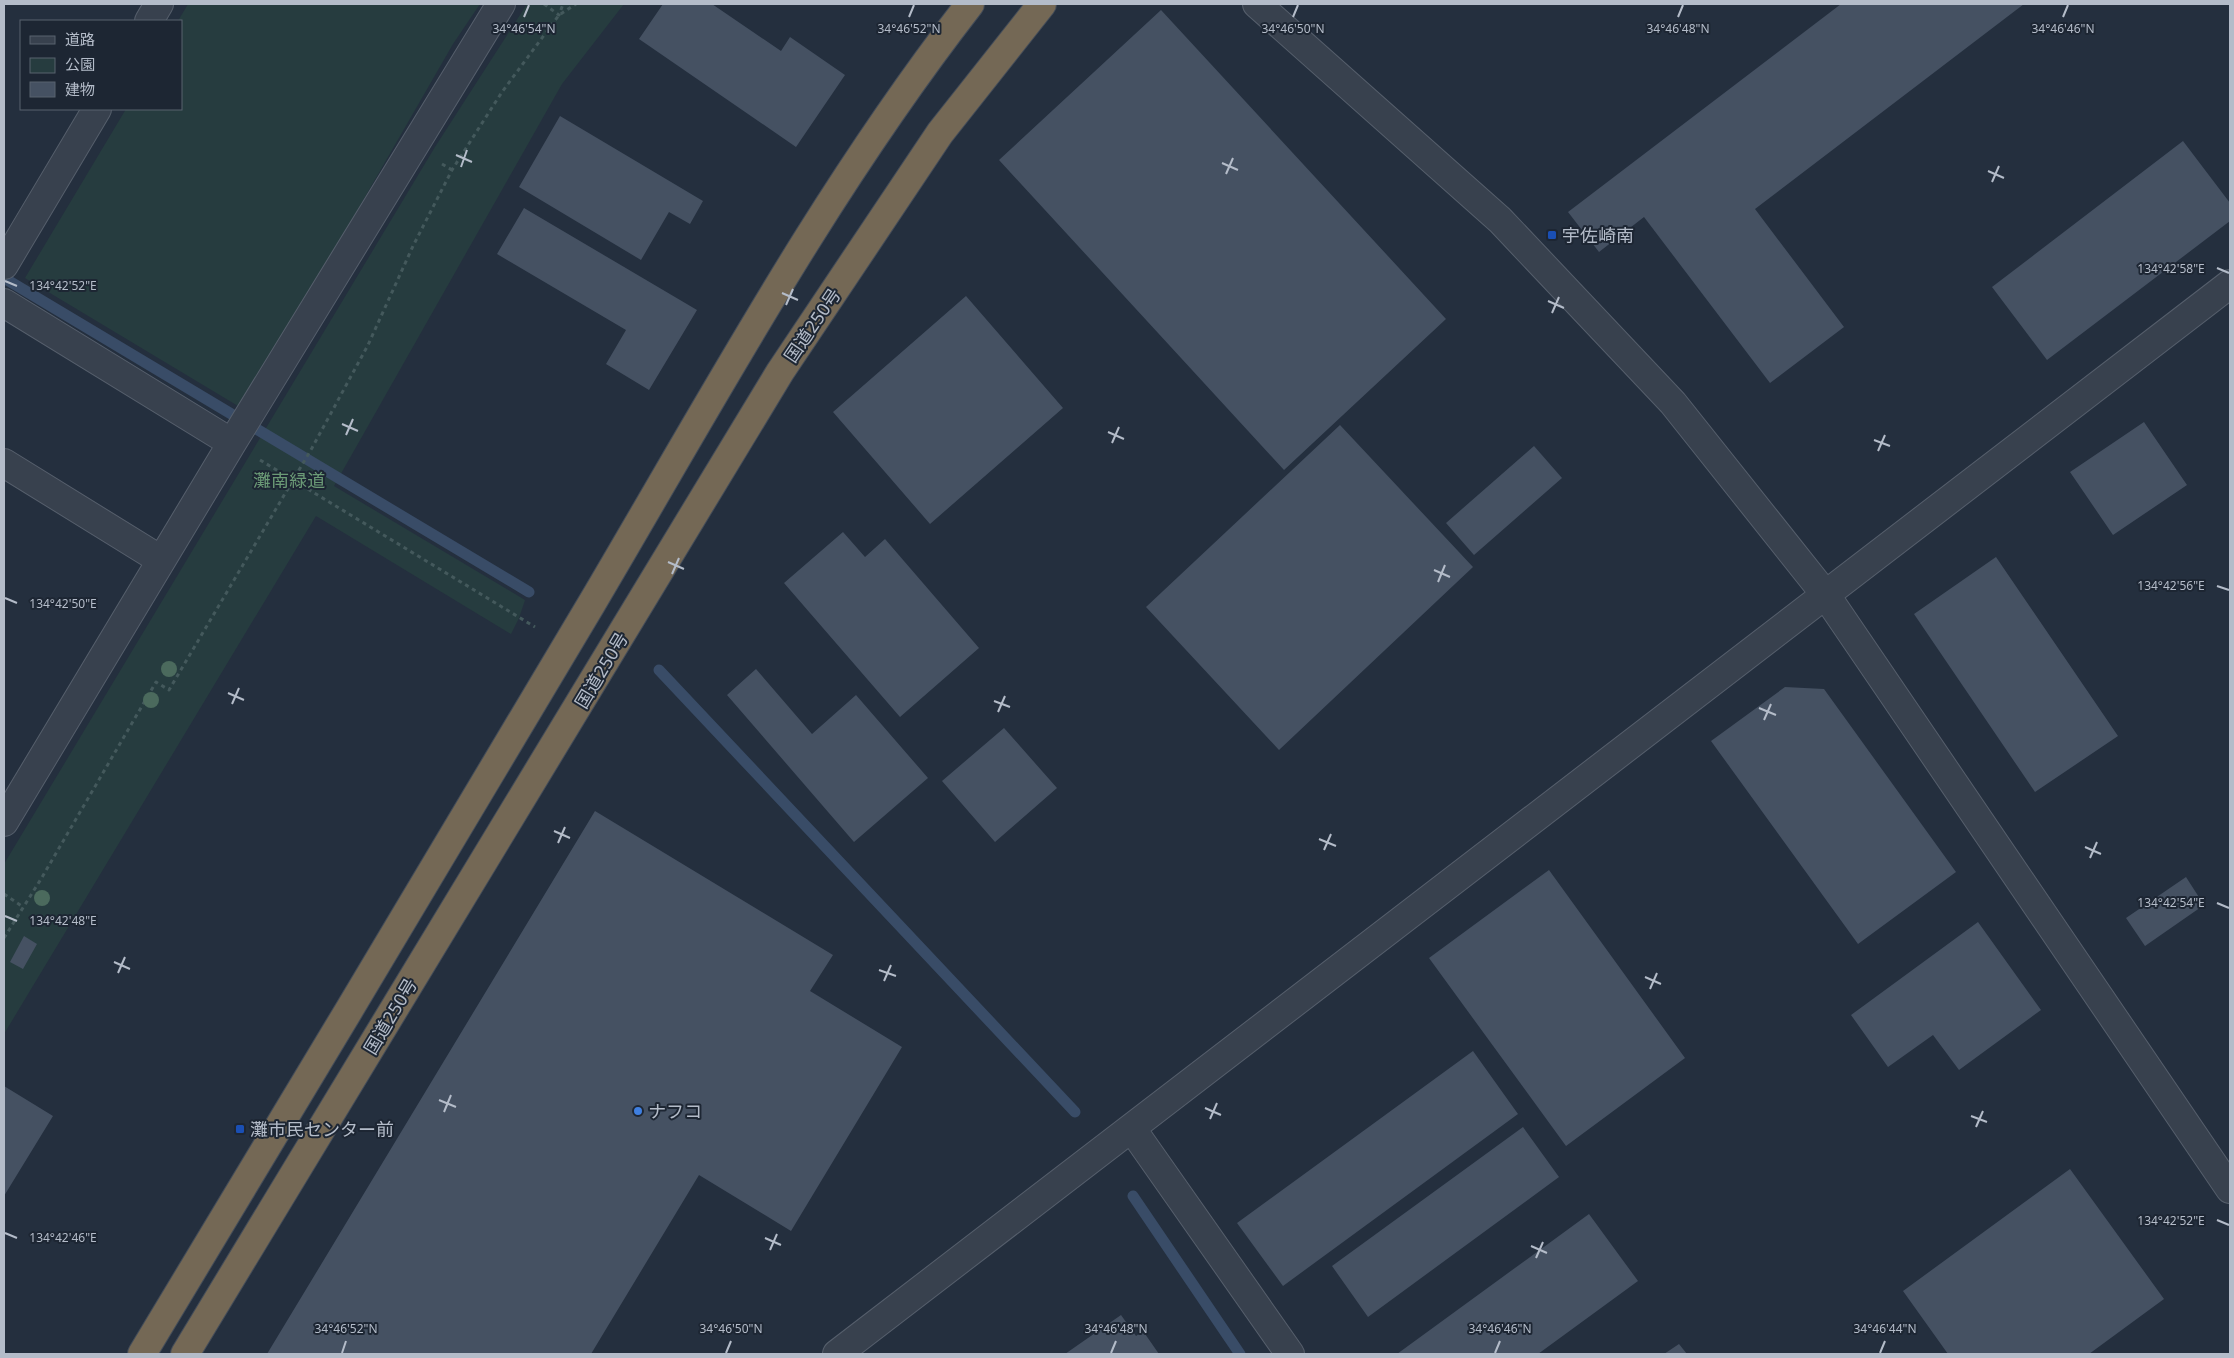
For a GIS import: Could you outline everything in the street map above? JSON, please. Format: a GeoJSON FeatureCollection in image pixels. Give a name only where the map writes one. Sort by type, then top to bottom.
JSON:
{"type":"FeatureCollection","features":[{"type":"Feature","properties":{"kind":"highway"},"geometry":{"type":"LineString","coordinates":[[142,1354],[567,646],[822,213],[943,38],[970,4]]}},
{"type":"Feature","properties":{"kind":"highway","name":"国道250号"},"geometry":{"type":"LineString","coordinates":[[185,1354],[780,372],[940,133],[1042,4]]}},
{"type":"Feature","properties":{"kind":"street"},"geometry":{"type":"LineString","coordinates":[[149,20],[159,4]]}},
{"type":"Feature","properties":{"kind":"street"},"geometry":{"type":"LineString","coordinates":[[4,822],[232,443],[501,4]]}},
{"type":"Feature","properties":{"kind":"street"},"geometry":{"type":"LineString","coordinates":[[1257,4],[1500,220],[1673,403],[1825,594],[2230,1189]]}},
{"type":"Feature","properties":{"kind":"street"},"geometry":{"type":"LineString","coordinates":[[4,265],[96,110]]}},
{"type":"Feature","properties":{"kind":"street"},"geometry":{"type":"LineString","coordinates":[[838,1354],[2230,284]]}},
{"type":"Feature","properties":{"kind":"street"},"geometry":{"type":"LineString","coordinates":[[4,303],[232,443]]}},
{"type":"Feature","properties":{"kind":"street"},"geometry":{"type":"LineString","coordinates":[[4,463],[161,560]]}},
{"type":"Feature","properties":{"kind":"street"},"geometry":{"type":"LineString","coordinates":[[1132,1129],[1290,1354]]}},
{"type":"Feature","properties":{"kind":"path"},"geometry":{"type":"LineString","coordinates":[[544,4],[559,15]]}},
{"type":"Feature","properties":{"kind":"path"},"geometry":{"type":"LineString","coordinates":[[4,938],[156,682],[170,690],[368,345],[413,246],[452,170],[502,92],[559,15],[563,4]]}},
{"type":"Feature","properties":{"kind":"path"},"geometry":{"type":"LineString","coordinates":[[559,15],[576,4]]}},
{"type":"Feature","properties":{"kind":"path"},"geometry":{"type":"LineString","coordinates":[[232,443],[535,627]]}},
{"type":"Feature","properties":{"kind":"path"},"geometry":{"type":"LineString","coordinates":[[4,894],[24,907]]}},
{"type":"Feature","properties":{"kind":"green space"},"geometry":{"type":"Polygon","coordinates":[[[188,4],[480,4],[453,44],[243,409],[25,278],[125,110],[182,110],[182,20],[179,20],[188,4]]]}},
{"type":"Feature","properties":{"kind":"green space","name":"灘南緑道"},"geometry":{"type":"Polygon","coordinates":[[[527,4],[624,4],[562,84],[334,486],[525,600],[511,634],[316,516],[4,1034],[4,864],[435,147],[527,4]]]}},
{"type":"Feature","properties":{"kind":"building"},"geometry":{"type":"Polygon","coordinates":[[[663,4],[712,4],[781,51],[790,37],[845,75],[796,147],[639,39],[663,4]]]}},
{"type":"Feature","properties":{"kind":"building"},"geometry":{"type":"Polygon","coordinates":[[[1841,4],[2024,4],[1755,209],[1844,327],[1770,383],[1644,217],[1599,252],[1568,212],[1841,4]]]}},
{"type":"Feature","properties":{"kind":"building"},"geometry":{"type":"Polygon","coordinates":[[[1161,10],[1446,319],[1284,470],[999,160],[1161,10]]]}},
{"type":"Feature","properties":{"kind":"building"},"geometry":{"type":"Polygon","coordinates":[[[560,116],[703,201],[690,224],[669,212],[641,260],[519,187],[560,116]]]}},
{"type":"Feature","properties":{"kind":"building"},"geometry":{"type":"Polygon","coordinates":[[[2183,141],[2230,203],[2230,221],[2047,360],[1992,287],[2183,141]]]}},
{"type":"Feature","properties":{"kind":"building"},"geometry":{"type":"Polygon","coordinates":[[[524,208],[697,310],[649,390],[606,364],[626,330],[497,254],[524,208]]]}},
{"type":"Feature","properties":{"kind":"building"},"geometry":{"type":"Polygon","coordinates":[[[966,296],[1063,408],[930,524],[833,412],[966,296]]]}},
{"type":"Feature","properties":{"kind":"building"},"geometry":{"type":"Polygon","coordinates":[[[2144,422],[2187,485],[2113,535],[2070,472],[2144,422]]]}},
{"type":"Feature","properties":{"kind":"building"},"geometry":{"type":"Polygon","coordinates":[[[1340,425],[1473,567],[1279,750],[1146,607],[1340,425]]]}},
{"type":"Feature","properties":{"kind":"building"},"geometry":{"type":"Polygon","coordinates":[[[1534,446],[1562,478],[1474,555],[1446,523],[1534,446]]]}},
{"type":"Feature","properties":{"kind":"building"},"geometry":{"type":"Polygon","coordinates":[[[843,532],[865,557],[885,539],[979,648],[900,717],[784,583],[843,532]]]}},
{"type":"Feature","properties":{"kind":"building"},"geometry":{"type":"Polygon","coordinates":[[[1996,557],[2118,736],[2035,792],[1914,614],[1996,557]]]}},
{"type":"Feature","properties":{"kind":"building"},"geometry":{"type":"Polygon","coordinates":[[[756,669],[812,734],[856,695],[928,778],[854,842],[727,695],[756,669]]]}},
{"type":"Feature","properties":{"kind":"building"},"geometry":{"type":"Polygon","coordinates":[[[1785,687],[1824,689],[1956,872],[1858,944],[1711,741],[1785,687]]]}},
{"type":"Feature","properties":{"kind":"building"},"geometry":{"type":"Polygon","coordinates":[[[1004,728],[1057,788],[995,842],[942,781],[1004,728]]]}},
{"type":"Feature","properties":{"kind":"building","name":"ナフコ"},"geometry":{"type":"Polygon","coordinates":[[[595,811],[833,955],[810,991],[902,1047],[791,1231],[699,1175],[591,1354],[267,1354],[595,811]]]}},
{"type":"Feature","properties":{"kind":"building"},"geometry":{"type":"Polygon","coordinates":[[[1549,870],[1685,1058],[1566,1146],[1429,958],[1549,870]]]}},
{"type":"Feature","properties":{"kind":"building"},"geometry":{"type":"Polygon","coordinates":[[[2186,877],[2204,905],[2145,946],[2126,918],[2186,877]]]}},
{"type":"Feature","properties":{"kind":"building"},"geometry":{"type":"Polygon","coordinates":[[[1978,922],[2041,1010],[1959,1070],[1933,1035],[1888,1067],[1851,1015],[1978,922]]]}},
{"type":"Feature","properties":{"kind":"building"},"geometry":{"type":"Polygon","coordinates":[[[24,936],[37,944],[23,969],[10,962],[24,936]]]}},
{"type":"Feature","properties":{"kind":"building"},"geometry":{"type":"Polygon","coordinates":[[[1473,1051],[1518,1114],[1283,1286],[1237,1223],[1473,1051]]]}},
{"type":"Feature","properties":{"kind":"building"},"geometry":{"type":"Polygon","coordinates":[[[4,1086],[53,1116],[4,1196],[4,1086]]]}},
{"type":"Feature","properties":{"kind":"building"},"geometry":{"type":"Polygon","coordinates":[[[1523,1127],[1559,1177],[1368,1317],[1332,1266],[1523,1127]]]}},
{"type":"Feature","properties":{"kind":"building"},"geometry":{"type":"Polygon","coordinates":[[[2070,1169],[2164,1299],[2089,1354],[1948,1354],[1903,1291],[2070,1169]]]}},
{"type":"Feature","properties":{"kind":"building"},"geometry":{"type":"Polygon","coordinates":[[[1589,1214],[1638,1281],[1538,1354],[1397,1354],[1589,1214]]]}},
{"type":"Feature","properties":{"kind":"building"},"geometry":{"type":"Polygon","coordinates":[[[1121,1315],[1136,1336],[1143,1331],[1159,1354],[1065,1354],[1121,1315]]]}},
{"type":"Feature","properties":{"kind":"building"},"geometry":{"type":"Polygon","coordinates":[[[1679,1344],[1687,1354],[1664,1354],[1679,1344]]]}},
{"type":"Feature","properties":{"kind":"waterway"},"geometry":{"type":"LineString","coordinates":[[4,278],[529,592]]}},
{"type":"Feature","properties":{"kind":"waterway"},"geometry":{"type":"LineString","coordinates":[[659,670],[1075,1112]]}},
{"type":"Feature","properties":{"kind":"waterway"},"geometry":{"type":"LineString","coordinates":[[1133,1196],[1240,1354]]}},
{"type":"Feature","properties":{"kind":"place","name":"宇佐崎南"},"geometry":{"type":"Point","coordinates":[1552,235]}},
{"type":"Feature","properties":{"kind":"place","name":"ナフコ"},"geometry":{"type":"Point","coordinates":[638,1111]}},
{"type":"Feature","properties":{"kind":"place","name":"灘市民センター前"},"geometry":{"type":"Point","coordinates":[240,1129]}}]}
